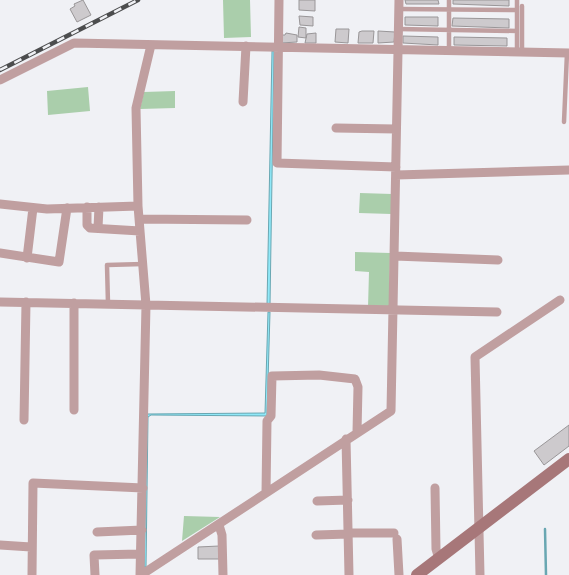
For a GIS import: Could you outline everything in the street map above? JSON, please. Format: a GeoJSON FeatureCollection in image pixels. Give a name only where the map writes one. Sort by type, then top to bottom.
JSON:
{"type":"FeatureCollection","features":[{"type":"Feature","properties":{"kind":"street"},"geometry":{"type":"LineString","coordinates":[[279,0],[277,163],[396,171],[569,170]]}},
{"type":"Feature","properties":{"kind":"street"},"geometry":{"type":"LineString","coordinates":[[140,575],[391,411],[399,5]]}},
{"type":"Feature","properties":{"kind":"street"},"geometry":{"type":"LineString","coordinates":[[0,80],[74,43],[568,53]]}},
{"type":"Feature","properties":{"kind":"street"},"geometry":{"type":"LineString","coordinates":[[140,575],[146,305],[138,206],[137,102],[151,45]]}},
{"type":"Feature","properties":{"kind":"street"},"geometry":{"type":"LineString","coordinates":[[244,102],[246,46]]}},
{"type":"Feature","properties":{"kind":"street"},"geometry":{"type":"LineString","coordinates":[[336,128],[396,129]]}},
{"type":"Feature","properties":{"kind":"street"},"geometry":{"type":"LineString","coordinates":[[0,204],[33,208],[138,206]]}},
{"type":"Feature","properties":{"kind":"street"},"geometry":{"type":"LineString","coordinates":[[87,207],[88,225],[90,228],[140,231]]}},
{"type":"Feature","properties":{"kind":"street"},"geometry":{"type":"LineString","coordinates":[[98,228],[99,207]]}},
{"type":"Feature","properties":{"kind":"street"},"geometry":{"type":"LineString","coordinates":[[27,258],[33,208]]}},
{"type":"Feature","properties":{"kind":"street"},"geometry":{"type":"LineString","coordinates":[[0,253],[59,262],[67,208]]}},
{"type":"Feature","properties":{"kind":"street"},"geometry":{"type":"LineString","coordinates":[[139,219],[247,220]]}},
{"type":"Feature","properties":{"kind":"street"},"geometry":{"type":"LineString","coordinates":[[395,256],[498,260]]}},
{"type":"Feature","properties":{"kind":"street"},"geometry":{"type":"LineString","coordinates":[[480,575],[475,356],[560,300]]}},
{"type":"Feature","properties":{"kind":"street"},"geometry":{"type":"LineString","coordinates":[[0,302],[497,312]]}},
{"type":"Feature","properties":{"kind":"street"},"geometry":{"type":"LineString","coordinates":[[24,420],[26,302]]}},
{"type":"Feature","properties":{"kind":"street"},"geometry":{"type":"LineString","coordinates":[[74,304],[74,410]]}},
{"type":"Feature","properties":{"kind":"street"},"geometry":{"type":"LineString","coordinates":[[266,493],[267,421],[271,416],[272,376],[319,376],[355,379],[358,387],[357,432]]}},
{"type":"Feature","properties":{"kind":"street"},"geometry":{"type":"LineString","coordinates":[[346,439],[349,575]]}},
{"type":"Feature","properties":{"kind":"street"},"geometry":{"type":"LineString","coordinates":[[417,575],[569,459]]}},
{"type":"Feature","properties":{"kind":"street"},"geometry":{"type":"LineString","coordinates":[[32,575],[33,483],[143,488]]}},
{"type":"Feature","properties":{"kind":"street"},"geometry":{"type":"LineString","coordinates":[[435,488],[436,549],[439,559]]}},
{"type":"Feature","properties":{"kind":"street"},"geometry":{"type":"LineString","coordinates":[[317,501],[348,500]]}},
{"type":"Feature","properties":{"kind":"street"},"geometry":{"type":"LineString","coordinates":[[219,524],[222,535],[223,575]]}},
{"type":"Feature","properties":{"kind":"street"},"geometry":{"type":"LineString","coordinates":[[97,532],[142,530]]}},
{"type":"Feature","properties":{"kind":"street"},"geometry":{"type":"LineString","coordinates":[[316,535],[396,536],[400,575]]}},
{"type":"Feature","properties":{"kind":"street"},"geometry":{"type":"LineString","coordinates":[[0,545],[31,547]]}},
{"type":"Feature","properties":{"kind":"street"},"geometry":{"type":"LineString","coordinates":[[95,575],[94,555],[140,554]]}},
{"type":"Feature","properties":{"kind":"lane"},"geometry":{"type":"LineString","coordinates":[[449,0],[449,50]]}},
{"type":"Feature","properties":{"kind":"lane"},"geometry":{"type":"LineString","coordinates":[[516,0],[516,31],[520,53]]}},
{"type":"Feature","properties":{"kind":"lane"},"geometry":{"type":"LineString","coordinates":[[399,5],[449,10],[516,10]]}},
{"type":"Feature","properties":{"kind":"lane"},"geometry":{"type":"LineString","coordinates":[[520,53],[522,6]]}},
{"type":"Feature","properties":{"kind":"lane"},"geometry":{"type":"LineString","coordinates":[[398,29],[516,31]]}},
{"type":"Feature","properties":{"kind":"lane"},"geometry":{"type":"LineString","coordinates":[[564,122],[568,53]]}},
{"type":"Feature","properties":{"kind":"lane"},"geometry":{"type":"LineString","coordinates":[[108,304],[107,265],[143,264]]}},
{"type":"Feature","properties":{"kind":"green space"},"geometry":{"type":"Polygon","coordinates":[[[223,0],[250,0],[251,37],[224,38],[223,0]]]}},
{"type":"Feature","properties":{"kind":"green space"},"geometry":{"type":"Polygon","coordinates":[[[88,87],[90,111],[48,115],[47,91],[88,87]]]}},
{"type":"Feature","properties":{"kind":"green space"},"geometry":{"type":"Polygon","coordinates":[[[175,91],[175,108],[140,109],[144,92],[175,91]]]}},
{"type":"Feature","properties":{"kind":"green space"},"geometry":{"type":"Polygon","coordinates":[[[360,193],[392,194],[391,214],[359,213],[360,193]]]}},
{"type":"Feature","properties":{"kind":"green space"},"geometry":{"type":"Polygon","coordinates":[[[355,252],[390,253],[389,307],[368,307],[369,272],[355,271],[355,252]]]}},
{"type":"Feature","properties":{"kind":"green space"},"geometry":{"type":"Polygon","coordinates":[[[184,516],[220,517],[182,541],[184,516]]]}},
{"type":"Feature","properties":{"kind":"water"},"geometry":{"type":"Polygon","coordinates":[[[272,51],[274,51],[270,305],[267,305],[272,51]]]}},
{"type":"Feature","properties":{"kind":"water"},"geometry":{"type":"Polygon","coordinates":[[[268,312],[270,312],[267,416],[151,415],[148,417],[146,567],[144,567],[147,414],[265,413],[268,312]]]}},
{"type":"Feature","properties":{"kind":"building"},"geometry":{"type":"Polygon","coordinates":[[[83,0],[91,15],[77,22],[70,9],[75,6],[74,4],[83,0]]]}},
{"type":"Feature","properties":{"kind":"building"},"geometry":{"type":"Polygon","coordinates":[[[299,0],[315,0],[315,11],[299,10],[299,0]]]}},
{"type":"Feature","properties":{"kind":"building"},"geometry":{"type":"Polygon","coordinates":[[[405,0],[438,0],[439,4],[406,4],[405,0]]]}},
{"type":"Feature","properties":{"kind":"building"},"geometry":{"type":"Polygon","coordinates":[[[453,0],[509,0],[509,6],[453,4],[453,0]]]}},
{"type":"Feature","properties":{"kind":"building"},"geometry":{"type":"Polygon","coordinates":[[[299,16],[313,17],[313,26],[300,25],[299,16]]]}},
{"type":"Feature","properties":{"kind":"building"},"geometry":{"type":"Polygon","coordinates":[[[405,17],[438,17],[438,26],[405,25],[405,17]]]}},
{"type":"Feature","properties":{"kind":"building"},"geometry":{"type":"Polygon","coordinates":[[[453,18],[509,19],[509,28],[452,26],[453,18]]]}},
{"type":"Feature","properties":{"kind":"building"},"geometry":{"type":"Polygon","coordinates":[[[299,27],[306,28],[306,38],[298,37],[299,27]]]}},
{"type":"Feature","properties":{"kind":"building"},"geometry":{"type":"Polygon","coordinates":[[[336,29],[349,29],[348,43],[335,42],[336,29]]]}},
{"type":"Feature","properties":{"kind":"building"},"geometry":{"type":"Polygon","coordinates":[[[374,31],[373,43],[358,43],[359,32],[374,31]]]}},
{"type":"Feature","properties":{"kind":"building"},"geometry":{"type":"Polygon","coordinates":[[[378,31],[395,32],[394,42],[378,43],[378,31]]]}},
{"type":"Feature","properties":{"kind":"building"},"geometry":{"type":"Polygon","coordinates":[[[286,33],[297,35],[297,42],[281,43],[281,35],[286,33]]]}},
{"type":"Feature","properties":{"kind":"building"},"geometry":{"type":"Polygon","coordinates":[[[316,33],[316,43],[305,43],[307,34],[316,33]]]}},
{"type":"Feature","properties":{"kind":"building"},"geometry":{"type":"Polygon","coordinates":[[[403,36],[438,37],[438,45],[403,43],[403,36]]]}},
{"type":"Feature","properties":{"kind":"building"},"geometry":{"type":"Polygon","coordinates":[[[454,37],[507,38],[507,46],[454,45],[454,37]]]}},
{"type":"Feature","properties":{"kind":"building"},"geometry":{"type":"Polygon","coordinates":[[[569,425],[569,446],[544,465],[534,451],[569,425]]]}},
{"type":"Feature","properties":{"kind":"building"},"geometry":{"type":"Polygon","coordinates":[[[219,546],[219,559],[198,559],[198,547],[219,546]]]}},
{"type":"Feature","properties":{"kind":"waterway"},"geometry":{"type":"LineString","coordinates":[[545,529],[546,575]]}},
{"type":"Feature","properties":{"kind":"railway"},"geometry":{"type":"LineString","coordinates":[[0,70],[138,0]]}}]}
